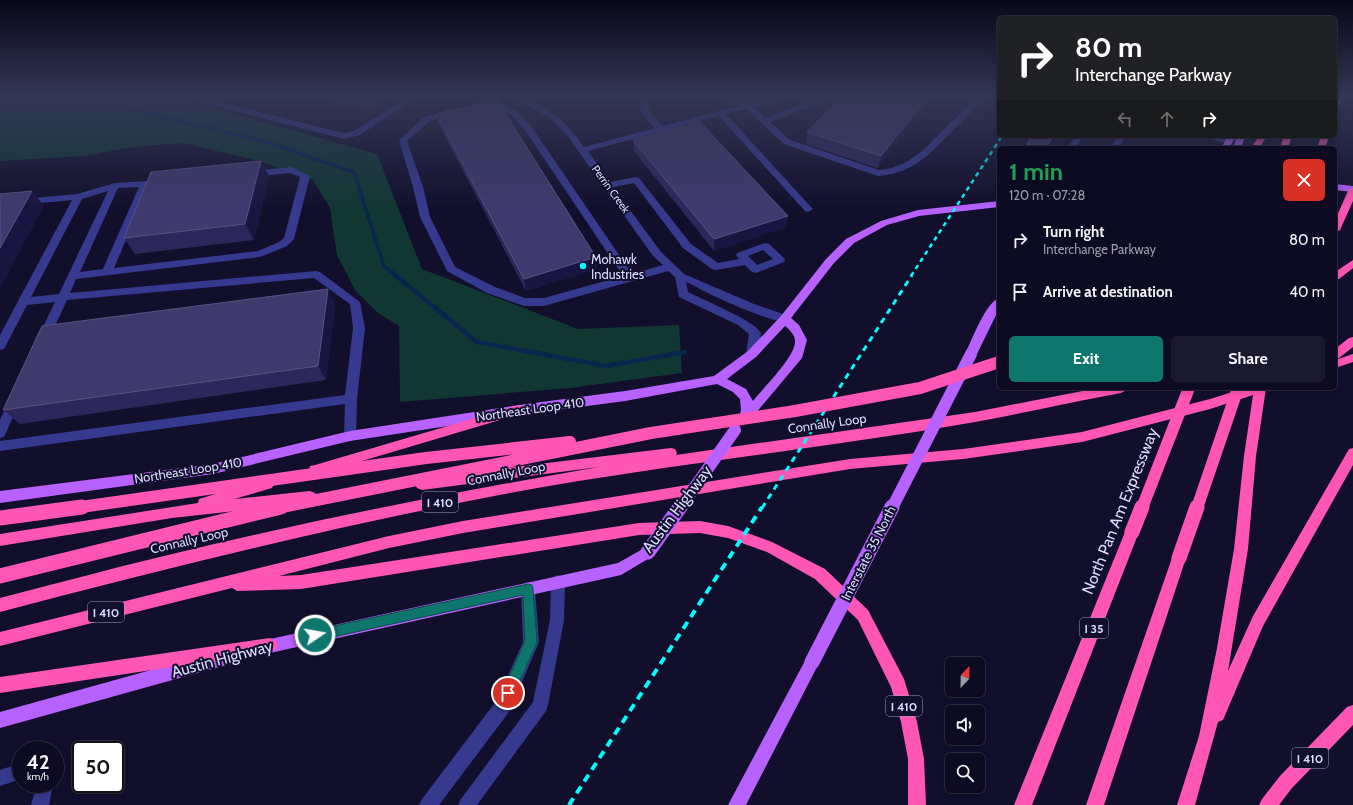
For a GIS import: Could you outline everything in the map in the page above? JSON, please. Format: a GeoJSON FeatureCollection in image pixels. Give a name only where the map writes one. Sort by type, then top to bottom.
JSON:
{"type":"FeatureCollection","features":[{"type":"Feature","properties":{"kind":"highway"},"geometry":{"type":"LineString","coordinates":[[1337,221],[1353,190]]}},
{"type":"Feature","properties":{"kind":"highway"},"geometry":{"type":"LineString","coordinates":[[1337,275],[1353,263]]}},
{"type":"Feature","properties":{"kind":"highway"},"geometry":{"type":"LineString","coordinates":[[1337,353],[1353,341]]}},
{"type":"Feature","properties":{"kind":"highway"},"geometry":{"type":"LineString","coordinates":[[1337,363],[1353,358]]}},
{"type":"Feature","properties":{"kind":"highway"},"geometry":{"type":"LineString","coordinates":[[0,518],[426,458],[651,433],[794,411],[920,388],[997,363]]}},
{"type":"Feature","properties":{"kind":"highway"},"geometry":{"type":"LineString","coordinates":[[1025,406],[1076,390]]}},
{"type":"Feature","properties":{"kind":"highway","name":"I 410"},"geometry":{"type":"LineString","coordinates":[[1025,406],[1110,390]]}},
{"type":"Feature","properties":{"kind":"highway","name":"North Pan Am Expressway"},"geometry":{"type":"LineString","coordinates":[[1023,805],[1188,390]]}},
{"type":"Feature","properties":{"kind":"highway"},"geometry":{"type":"LineString","coordinates":[[1095,805],[1237,390]]}},
{"type":"Feature","properties":{"kind":"highway"},"geometry":{"type":"LineString","coordinates":[[212,585],[388,542],[463,527],[850,464],[963,454],[1082,437],[1210,404],[1254,390]]}},
{"type":"Feature","properties":{"kind":"highway"},"geometry":{"type":"LineString","coordinates":[[1186,805],[1207,736],[1235,589],[1241,549],[1254,426],[1260,390]]}},
{"type":"Feature","properties":{"kind":"highway","name":"Connally Loop"},"geometry":{"type":"LineString","coordinates":[[0,605],[164,562],[232,546],[307,529],[514,487],[656,463],[886,432],[975,417],[1025,406]]}},
{"type":"Feature","properties":{"kind":"highway"},"geometry":{"type":"LineString","coordinates":[[172,512],[519,410]]}},
{"type":"Feature","properties":{"kind":"highway"},"geometry":{"type":"LineString","coordinates":[[0,540],[172,512],[488,476],[656,455],[886,432]]}},
{"type":"Feature","properties":{"kind":"highway"},"geometry":{"type":"LineString","coordinates":[[0,576],[279,507],[651,433]]}},
{"type":"Feature","properties":{"kind":"highway"},"geometry":{"type":"LineString","coordinates":[[1207,736],[1258,621],[1353,453]]}},
{"type":"Feature","properties":{"kind":"highway","name":"I 410"},"geometry":{"type":"LineString","coordinates":[[0,639],[212,585],[301,582],[638,529],[700,527],[728,532],[772,548],[820,574],[863,615],[898,685],[909,722],[916,759],[917,805]]}},
{"type":"Feature","properties":{"kind":"highway"},"geometry":{"type":"LineString","coordinates":[[0,685],[270,645]]}},
{"type":"Feature","properties":{"kind":"highway","name":"I 410"},"geometry":{"type":"LineString","coordinates":[[1268,805],[1286,782],[1353,713]]}},
{"type":"Feature","properties":{"kind":"main road"},"geometry":{"type":"LineString","coordinates":[[1337,187],[1353,190]]}},
{"type":"Feature","properties":{"kind":"main road","name":"Northeast Loop 410"},"geometry":{"type":"LineString","coordinates":[[0,497],[213,469],[350,436],[519,410],[625,396],[717,380],[752,354],[785,319],[830,261],[850,241],[884,224],[918,213],[997,204]]}},
{"type":"Feature","properties":{"kind":"main road","name":"Interstate 35 North"},"geometry":{"type":"LineString","coordinates":[[737,805],[993,309],[997,304]]}},
{"type":"Feature","properties":{"kind":"main road","name":"Austin Highway"},"geometry":{"type":"LineString","coordinates":[[0,720],[270,645],[621,569],[648,552],[736,430],[798,355],[801,340],[795,328],[785,319]]}},
{"type":"Feature","properties":{"kind":"main road"},"geometry":{"type":"LineString","coordinates":[[717,380],[742,390],[747,401],[746,417]]}},
{"type":"Feature","properties":{"kind":"street"},"geometry":{"type":"LineString","coordinates":[[338,135],[344,136],[350,135]]}},
{"type":"Feature","properties":{"kind":"street"},"geometry":{"type":"LineString","coordinates":[[408,135],[402,140],[418,187],[425,217],[451,269],[491,290],[524,302],[544,302],[669,266]]}},
{"type":"Feature","properties":{"kind":"street"},"geometry":{"type":"LineString","coordinates":[[532,135],[630,278]]}},
{"type":"Feature","properties":{"kind":"street","name":"Perrin Creek"},"geometry":{"type":"LineString","coordinates":[[571,135],[657,254],[680,276],[692,280],[712,291],[750,307],[785,319]]}},
{"type":"Feature","properties":{"kind":"street"},"geometry":{"type":"LineString","coordinates":[[583,150],[640,135]]}},
{"type":"Feature","properties":{"kind":"street"},"geometry":{"type":"LineString","coordinates":[[739,135],[808,209]]}},
{"type":"Feature","properties":{"kind":"street"},"geometry":{"type":"LineString","coordinates":[[779,135],[787,142],[878,173],[890,173],[915,163],[944,135]]}},
{"type":"Feature","properties":{"kind":"street"},"geometry":{"type":"LineString","coordinates":[[1216,138],[1229,142]]}},
{"type":"Feature","properties":{"kind":"street"},"geometry":{"type":"LineString","coordinates":[[73,276],[260,254],[283,244],[289,239],[305,176],[291,170],[245,174]]}},
{"type":"Feature","properties":{"kind":"street"},"geometry":{"type":"LineString","coordinates":[[608,185],[636,180],[687,246],[716,267],[747,261]]}},
{"type":"Feature","properties":{"kind":"street"},"geometry":{"type":"LineString","coordinates":[[0,204],[78,197],[115,186],[176,181]]}},
{"type":"Feature","properties":{"kind":"street"},"geometry":{"type":"LineString","coordinates":[[107,272],[145,184]]}},
{"type":"Feature","properties":{"kind":"street"},"geometry":{"type":"LineString","coordinates":[[40,347],[115,186]]}},
{"type":"Feature","properties":{"kind":"street"},"geometry":{"type":"LineString","coordinates":[[0,346],[78,197]]}},
{"type":"Feature","properties":{"kind":"street"},"geometry":{"type":"LineString","coordinates":[[24,302],[63,297],[316,274],[355,302],[359,328],[350,436]]}},
{"type":"Feature","properties":{"kind":"street"},"geometry":{"type":"LineString","coordinates":[[680,276],[683,294],[742,322],[755,333],[752,354]]}},
{"type":"Feature","properties":{"kind":"street"},"geometry":{"type":"LineString","coordinates":[[0,433],[20,390]]}},
{"type":"Feature","properties":{"kind":"street"},"geometry":{"type":"LineString","coordinates":[[0,446],[352,399]]}},
{"type":"Feature","properties":{"kind":"street"},"geometry":{"type":"LineString","coordinates":[[467,805],[540,705],[557,620],[558,582]]}},
{"type":"Feature","properties":{"kind":"street"},"geometry":{"type":"LineString","coordinates":[[428,805],[503,706],[531,642],[528,589]]}},
{"type":"Feature","properties":{"kind":"street"},"geometry":{"type":"LineString","coordinates":[[0,778],[12,774]]}},
{"type":"Feature","properties":{"kind":"street"},"geometry":{"type":"LineString","coordinates":[[40,805],[43,793]]}},
{"type":"Feature","properties":{"kind":"green space"},"geometry":{"type":"Polygon","coordinates":[[[0,135],[307,135],[377,154],[422,269],[578,329],[679,325],[682,373],[570,388],[400,402],[399,326],[378,313],[355,290],[337,255],[330,208],[313,180],[259,161],[183,143],[133,147],[84,156],[0,161],[0,135]]]}},
{"type":"Feature","properties":{"kind":"building"},"geometry":{"type":"Polygon","coordinates":[[[447,135],[519,135],[596,257],[524,279],[447,135]]]}},
{"type":"Feature","properties":{"kind":"building"},"geometry":{"type":"Polygon","coordinates":[[[653,135],[712,135],[788,216],[714,239],[633,140],[653,135]]]}},
{"type":"Feature","properties":{"kind":"building"},"geometry":{"type":"Polygon","coordinates":[[[815,135],[898,135],[881,156],[815,135]]]}},
{"type":"Feature","properties":{"kind":"building"},"geometry":{"type":"Polygon","coordinates":[[[1031,138],[1052,138],[1047,146],[1033,146],[1027,144],[1031,138]]]}},
{"type":"Feature","properties":{"kind":"building"},"geometry":{"type":"Polygon","coordinates":[[[261,161],[245,224],[124,238],[151,172],[261,161]]]}},
{"type":"Feature","properties":{"kind":"building"},"geometry":{"type":"Polygon","coordinates":[[[32,191],[0,248],[0,194],[32,191]]]}},
{"type":"Feature","properties":{"kind":"building"},"geometry":{"type":"Polygon","coordinates":[[[328,289],[318,366],[3,410],[42,326],[328,289]]]}},
{"type":"Feature","properties":{"kind":"waterway"},"geometry":{"type":"LineString","coordinates":[[236,135],[263,141],[354,172],[384,266],[397,276]]}},
{"type":"Feature","properties":{"kind":"waterway"},"geometry":{"type":"LineString","coordinates":[[395,275],[477,342],[606,366],[685,352]]}},
{"type":"Feature","properties":{"kind":"railway"},"geometry":{"type":"LineString","coordinates":[[911,276],[1001,138]]}},
{"type":"Feature","properties":{"kind":"railway"},"geometry":{"type":"LineString","coordinates":[[762,508],[912,275]]}},
{"type":"Feature","properties":{"kind":"railway"},"geometry":{"type":"LineString","coordinates":[[569,805],[762,507]]}},
{"type":"Feature","properties":{"kind":"place","name":"Mohawk Industries"},"geometry":{"type":"Point","coordinates":[583,266]}},
{"type":"Feature","properties":{"kind":"route"},"geometry":{"type":"LineString","coordinates":[[315,635],[528,589],[531,642],[508,693]]}}]}
